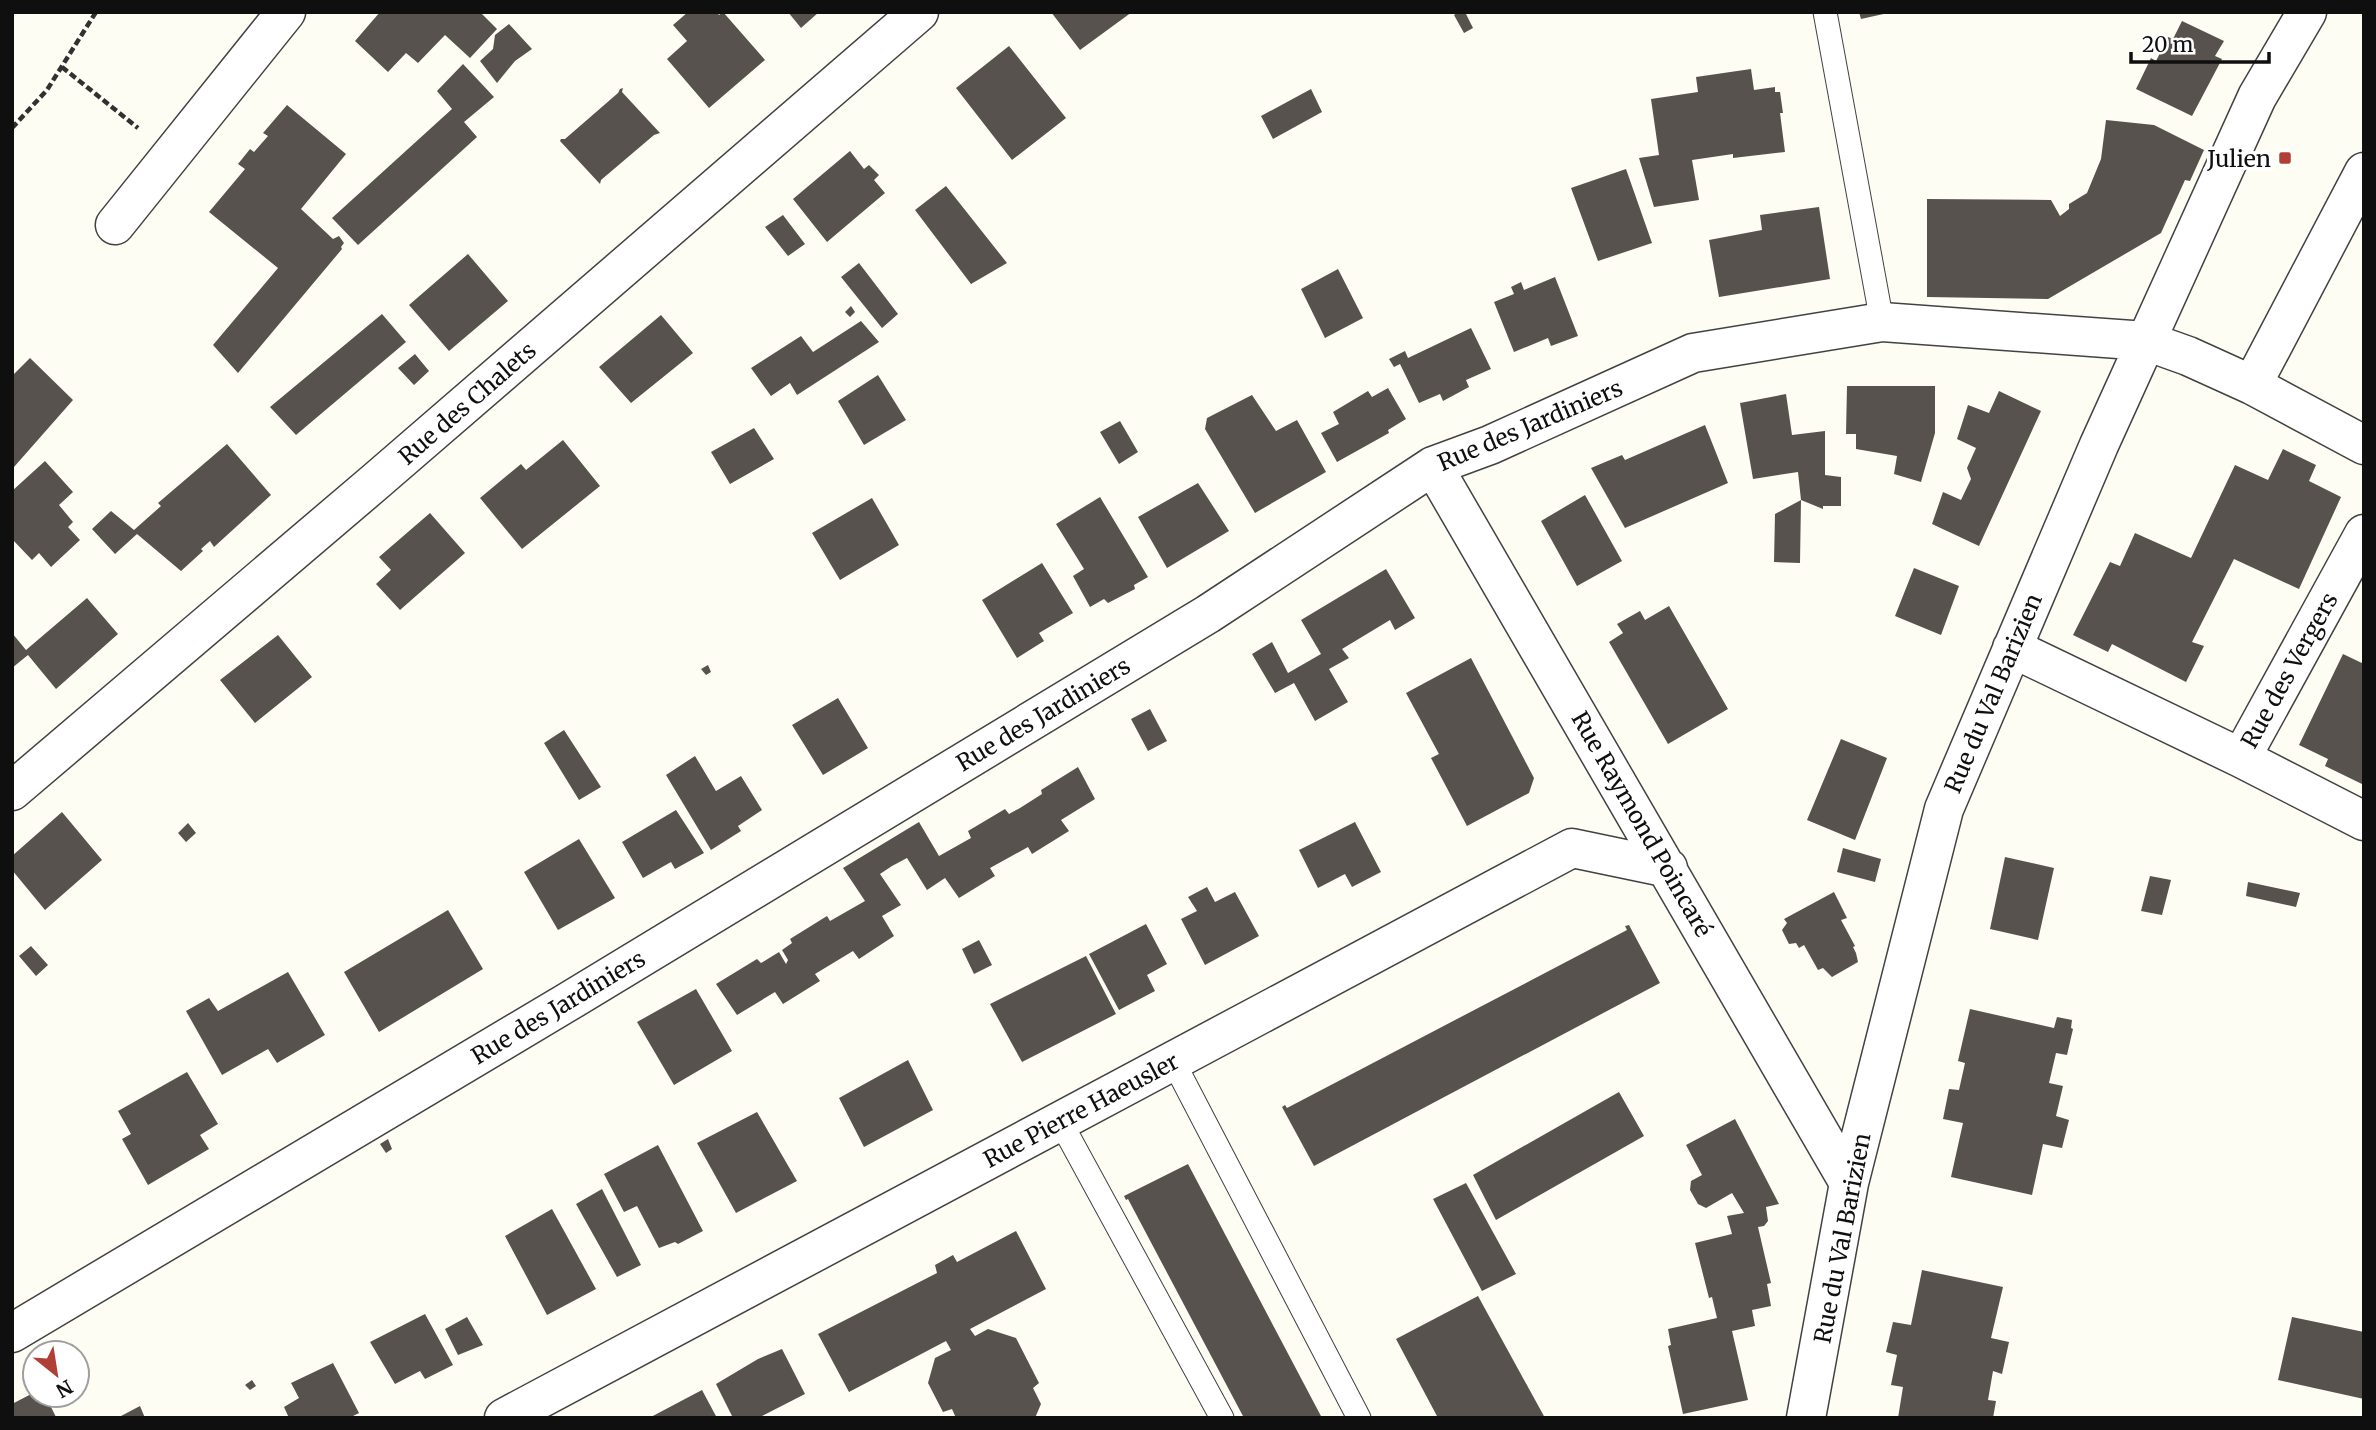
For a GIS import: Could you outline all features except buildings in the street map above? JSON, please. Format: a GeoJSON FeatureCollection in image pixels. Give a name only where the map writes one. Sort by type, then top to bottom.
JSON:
{"type":"FeatureCollection","features":[{"type":"Feature","properties":{"kind":"street"},"geometry":{"type":"LineString","coordinates":[[115,225],[286,12]]}},
{"type":"Feature","properties":{"kind":"street","name":"Rue des Chalets"},"geometry":{"type":"LineString","coordinates":[[12,791],[386,473],[919,12]]}},
{"type":"Feature","properties":{"kind":"street","name":"Rue du Val Barizien"},"geometry":{"type":"LineString","coordinates":[[1806,1418],[1849,1183],[1944,809],[2146,341],[2257,97],[2307,12]]}},
{"type":"Feature","properties":{"kind":"street"},"geometry":{"type":"LineString","coordinates":[[2252,385],[2364,172]]}},
{"type":"Feature","properties":{"kind":"street","name":"Rue des Jardiniers"},"geometry":{"type":"LineString","coordinates":[[12,1332],[554,1010],[1208,614],[1433,466],[1490,445],[1693,354],[1882,322],[2146,341]]}},
{"type":"Feature","properties":{"kind":"street"},"geometry":{"type":"LineString","coordinates":[[2146,341],[2188,356],[2252,385],[2364,445]]}},
{"type":"Feature","properties":{"kind":"street","name":"Rue Raymond Poincaré"},"geometry":{"type":"LineString","coordinates":[[1433,466],[1849,1183]]}},
{"type":"Feature","properties":{"kind":"street","name":"Rue des Vergers"},"geometry":{"type":"LineString","coordinates":[[2364,534],[2241,758],[2364,821]]}},
{"type":"Feature","properties":{"kind":"street"},"geometry":{"type":"LineString","coordinates":[[2012,648],[2241,758]]}},
{"type":"Feature","properties":{"kind":"street","name":"Rue Pierre Haeusler"},"geometry":{"type":"LineString","coordinates":[[504,1418],[1572,848],[1668,868]]}},
{"type":"Feature","properties":{"kind":"lane"},"geometry":{"type":"LineString","coordinates":[[1825,12],[1882,322]]}},
{"type":"Feature","properties":{"kind":"lane"},"geometry":{"type":"LineString","coordinates":[[1173,1061],[1359,1418]]}},
{"type":"Feature","properties":{"kind":"lane"},"geometry":{"type":"LineString","coordinates":[[1060,1121],[1222,1418]]}},
{"type":"Feature","properties":{"kind":"path"},"geometry":{"type":"LineString","coordinates":[[12,128],[47,90],[96,12]]}},
{"type":"Feature","properties":{"kind":"path"},"geometry":{"type":"LineString","coordinates":[[62,66],[142,131],[192,130]]}},
{"type":"Feature","properties":{"kind":"place","name":"Julien"},"geometry":{"type":"Point","coordinates":[2285,158]}}]}
